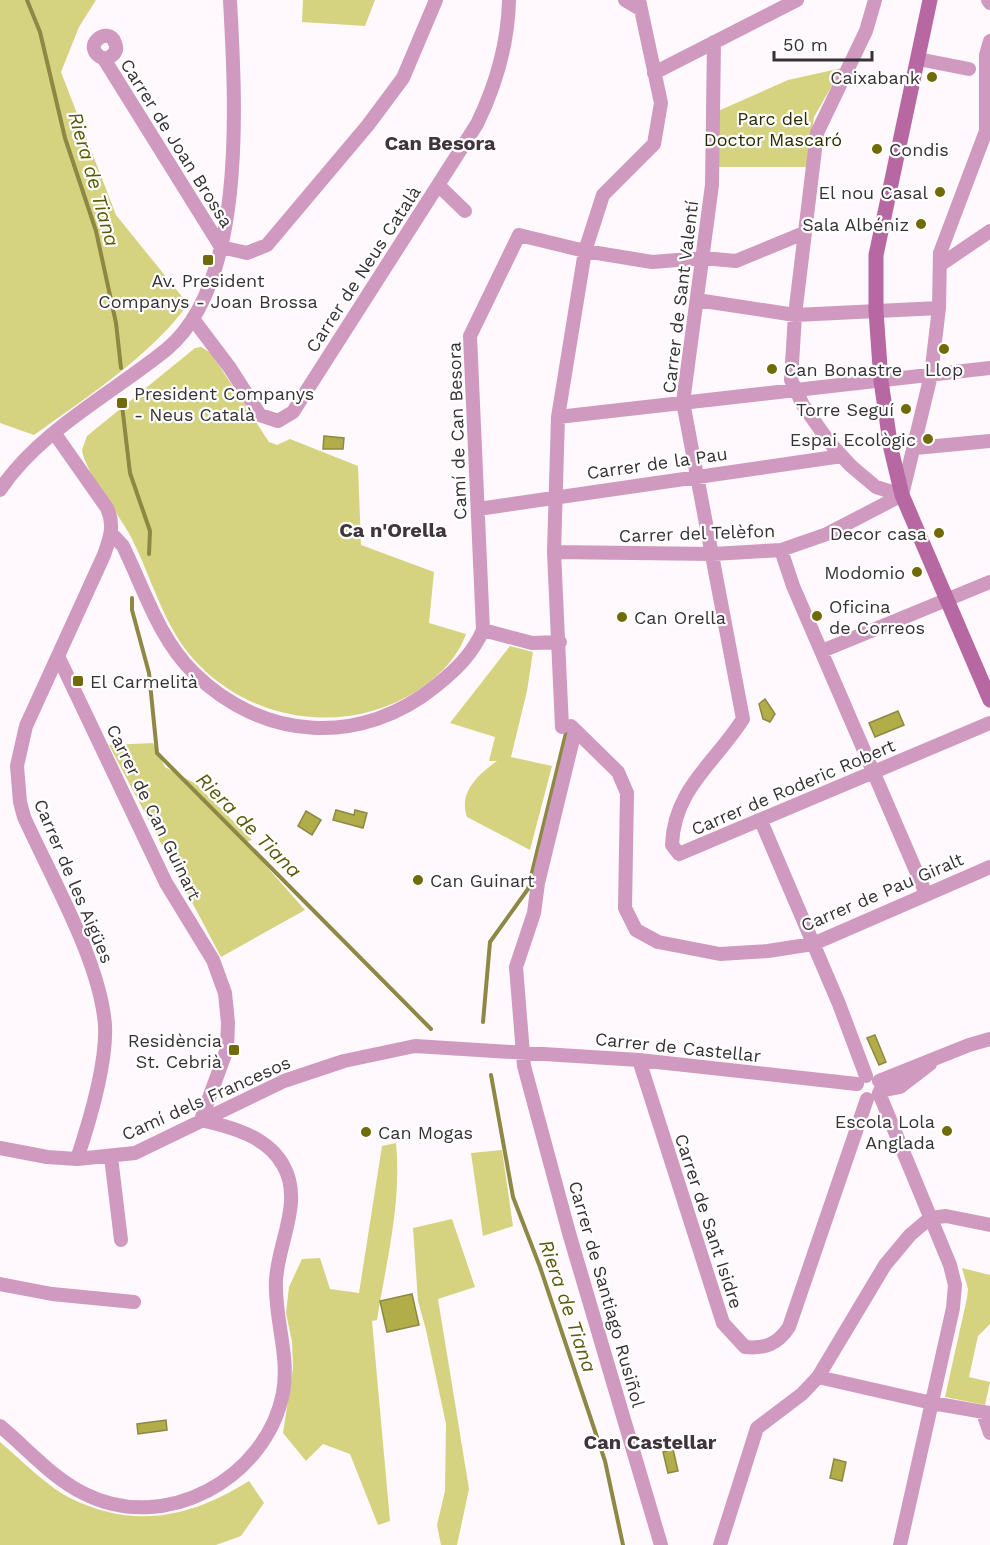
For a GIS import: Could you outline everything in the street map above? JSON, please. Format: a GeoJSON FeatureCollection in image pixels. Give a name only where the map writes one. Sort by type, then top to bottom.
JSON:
{"type":"FeatureCollection","features":[{"type":"Feature","properties":{"kind":"street"},"geometry":{"type":"LineString","coordinates":[[0,489],[24,460],[166,349],[193,319],[209,284],[220,247],[232,162],[233,95],[230,0]]}},
{"type":"Feature","properties":{"kind":"street"},"geometry":{"type":"LineString","coordinates":[[220,247],[247,253],[267,245],[368,125],[403,78],[436,0]]}},
{"type":"Feature","properties":{"kind":"street","name":"Carrer de Neus Català"},"geometry":{"type":"LineString","coordinates":[[193,319],[230,368],[260,415],[278,421],[288,418],[477,124],[493,90],[504,47],[509,0]]}},
{"type":"Feature","properties":{"kind":"street"},"geometry":{"type":"LineString","coordinates":[[654,73],[796,0]]}},
{"type":"Feature","properties":{"kind":"street"},"geometry":{"type":"LineString","coordinates":[[875,0],[866,31],[818,133],[790,361],[794,391],[829,442],[876,488],[902,495]]}},
{"type":"Feature","properties":{"kind":"street"},"geometry":{"type":"LineString","coordinates":[[930,0],[876,255],[876,311],[891,449],[902,495],[990,700]]}},
{"type":"Feature","properties":{"kind":"street","name":"Carrer de Santiago Rusiñol"},"geometry":{"type":"LineString","coordinates":[[637,2],[660,103],[654,144],[603,195],[585,251],[558,417],[554,496],[554,552],[567,725],[534,914],[516,967],[524,1066],[569,1233],[661,1545]]}},
{"type":"Feature","properties":{"kind":"street","name":"Carrer de Sant Valentí"},"geometry":{"type":"LineString","coordinates":[[713,554],[683,402],[712,185],[714,42]]}},
{"type":"Feature","properties":{"kind":"street"},"geometry":{"type":"LineString","coordinates":[[902,495],[931,375],[939,308],[940,253],[986,130],[978,73],[989,50]]}},
{"type":"Feature","properties":{"kind":"street"},"geometry":{"type":"LineString","coordinates":[[918,58],[978,73]]}},
{"type":"Feature","properties":{"kind":"street","name":"Carrer de Joan Brossa"},"geometry":{"type":"LineString","coordinates":[[104,59],[220,247]]}},
{"type":"Feature","properties":{"kind":"street"},"geometry":{"type":"LineString","coordinates":[[438,186],[465,211]]}},
{"type":"Feature","properties":{"kind":"street"},"geometry":{"type":"LineString","coordinates":[[939,265],[990,232]]}},
{"type":"Feature","properties":{"kind":"street"},"geometry":{"type":"LineString","coordinates":[[585,251],[652,262],[704,258],[736,261],[804,233]]}},
{"type":"Feature","properties":{"kind":"street","name":"Camí de Can Besora"},"geometry":{"type":"LineString","coordinates":[[483,630],[470,336],[519,235],[585,251]]}},
{"type":"Feature","properties":{"kind":"street"},"geometry":{"type":"LineString","coordinates":[[697,300],[795,315],[939,308]]}},
{"type":"Feature","properties":{"kind":"street"},"geometry":{"type":"LineString","coordinates":[[558,417],[990,368]]}},
{"type":"Feature","properties":{"kind":"street"},"geometry":{"type":"LineString","coordinates":[[55,434],[107,508],[112,522],[112,534],[123,546],[168,642],[181,659],[214,691],[236,706],[274,722],[318,727],[360,725],[381,719],[416,702],[446,678],[466,659],[483,630],[532,643],[560,642]]}},
{"type":"Feature","properties":{"kind":"street"},"geometry":{"type":"LineString","coordinates":[[915,448],[990,441]]}},
{"type":"Feature","properties":{"kind":"street","name":"Carrer de la Pau"},"geometry":{"type":"LineString","coordinates":[[478,509],[554,496],[842,456]]}},
{"type":"Feature","properties":{"kind":"street","name":"Carrer del Telèfon"},"geometry":{"type":"LineString","coordinates":[[554,552],[713,554],[781,550],[826,534],[902,495]]}},
{"type":"Feature","properties":{"kind":"street","name":"Carrer de les Aigües"},"geometry":{"type":"LineString","coordinates":[[77,1159],[104,1049],[101,993],[91,964],[24,817],[17,785],[20,747],[26,726],[112,534]]}},
{"type":"Feature","properties":{"kind":"street"},"geometry":{"type":"LineString","coordinates":[[781,550],[793,586],[926,894]]}},
{"type":"Feature","properties":{"kind":"street","name":"Carrer de Roderic Robert"},"geometry":{"type":"LineString","coordinates":[[713,554],[743,719],[728,742],[695,778],[675,821],[672,845],[679,854],[990,723]]}},
{"type":"Feature","properties":{"kind":"street"},"geometry":{"type":"LineString","coordinates":[[822,651],[990,582]]}},
{"type":"Feature","properties":{"kind":"street","name":"Carrer de Can Guinart"},"geometry":{"type":"LineString","coordinates":[[58,656],[166,883],[209,954],[225,993],[228,1023],[227,1049],[201,1120]]}},
{"type":"Feature","properties":{"kind":"street","name":"Carrer de Pau Giralt"},"geometry":{"type":"LineString","coordinates":[[567,725],[618,772],[627,793],[625,908],[636,930],[658,942],[674,947],[720,954],[768,951],[813,944],[990,867]]}},
{"type":"Feature","properties":{"kind":"street"},"geometry":{"type":"LineString","coordinates":[[761,821],[871,1087],[950,1265],[955,1285],[954,1302],[900,1545]]}},
{"type":"Feature","properties":{"kind":"street","name":"Carrer de Castellar"},"geometry":{"type":"LineString","coordinates":[[496,1050],[639,1060],[871,1087],[990,1039]]}},
{"type":"Feature","properties":{"kind":"street","name":"Camí dels Francesos"},"geometry":{"type":"LineString","coordinates":[[0,1148],[47,1157],[77,1159],[135,1153],[284,1080],[354,1059],[421,1046],[496,1050]]}},
{"type":"Feature","properties":{"kind":"street","name":"Carrer de Sant Isidre"},"geometry":{"type":"LineString","coordinates":[[639,1060],[723,1323],[745,1347],[760,1348],[780,1340],[789,1327],[871,1087]]}},
{"type":"Feature","properties":{"kind":"street"},"geometry":{"type":"LineString","coordinates":[[0,1426],[70,1486],[109,1504],[137,1507],[166,1505],[207,1492],[231,1476],[262,1445],[275,1420],[284,1386],[285,1363],[278,1316],[276,1279],[292,1197],[283,1165],[270,1147],[237,1131],[201,1120]]}},
{"type":"Feature","properties":{"kind":"street"},"geometry":{"type":"LineString","coordinates":[[180,1132],[237,1131]]}},
{"type":"Feature","properties":{"kind":"street"},"geometry":{"type":"LineString","coordinates":[[111,1157],[121,1240]]}},
{"type":"Feature","properties":{"kind":"street"},"geometry":{"type":"LineString","coordinates":[[720,1545],[757,1428],[802,1394],[818,1377],[885,1265],[921,1223],[930,1218],[946,1216],[990,1225]]}},
{"type":"Feature","properties":{"kind":"street"},"geometry":{"type":"LineString","coordinates":[[0,1284],[52,1294],[134,1302]]}},
{"type":"Feature","properties":{"kind":"street"},"geometry":{"type":"LineString","coordinates":[[818,1377],[986,1413],[990,1433]]}},
{"type":"Feature","properties":{"kind":"green space"},"geometry":{"type":"Polygon","coordinates":[[[0,0],[96,0],[79,27],[61,72],[116,215],[188,304],[173,323],[137,358],[34,435],[0,423],[0,0]]]}},
{"type":"Feature","properties":{"kind":"green space"},"geometry":{"type":"Polygon","coordinates":[[[303,0],[375,0],[365,26],[302,22],[303,0]]]}},
{"type":"Feature","properties":{"kind":"green space","name":"Parc del Doctor Mascaró"},"geometry":{"type":"Polygon","coordinates":[[[842,68],[814,117],[807,167],[718,167],[718,111],[788,80],[842,68]]]}},
{"type":"Feature","properties":{"kind":"green space"},"geometry":{"type":"Polygon","coordinates":[[[201,347],[211,353],[269,442],[277,445],[290,439],[358,466],[361,545],[434,572],[429,623],[466,634],[458,651],[446,666],[417,691],[390,705],[361,714],[332,717],[303,716],[275,710],[247,700],[222,685],[199,665],[177,636],[160,604],[131,537],[95,481],[82,450],[87,436],[195,348],[201,347]]]}},
{"type":"Feature","properties":{"kind":"green space"},"geometry":{"type":"Polygon","coordinates":[[[510,646],[533,652],[527,691],[511,757],[552,766],[530,850],[467,817],[465,800],[472,784],[497,761],[489,761],[495,737],[450,723],[510,646]]]}},
{"type":"Feature","properties":{"kind":"green space"},"geometry":{"type":"Polygon","coordinates":[[[153,743],[165,767],[196,784],[252,840],[245,842],[305,910],[221,957],[109,745],[153,743]]]}},
{"type":"Feature","properties":{"kind":"green space"},"geometry":{"type":"Polygon","coordinates":[[[396,1143],[395,1210],[377,1320],[372,1321],[390,1521],[378,1525],[350,1454],[323,1444],[306,1461],[283,1433],[293,1368],[292,1342],[286,1313],[289,1287],[302,1259],[320,1258],[330,1289],[359,1293],[382,1146],[396,1143]]]}},
{"type":"Feature","properties":{"kind":"green space"},"geometry":{"type":"Polygon","coordinates":[[[502,1150],[513,1226],[483,1236],[471,1153],[502,1150]]]}},
{"type":"Feature","properties":{"kind":"green space"},"geometry":{"type":"Polygon","coordinates":[[[452,1219],[475,1287],[438,1299],[469,1489],[457,1545],[441,1545],[437,1525],[445,1491],[446,1424],[418,1301],[413,1228],[452,1219]]]}},
{"type":"Feature","properties":{"kind":"green space"},"geometry":{"type":"Polygon","coordinates":[[[962,1268],[990,1275],[990,1324],[978,1336],[969,1377],[990,1382],[985,1405],[945,1397],[967,1298],[968,1289],[962,1268]]]}},
{"type":"Feature","properties":{"kind":"green space"},"geometry":{"type":"Polygon","coordinates":[[[0,1442],[60,1492],[92,1507],[115,1514],[161,1515],[183,1511],[227,1494],[249,1481],[264,1503],[241,1536],[216,1545],[0,1545],[0,1442]]]}},
{"type":"Feature","properties":{"kind":"shaded area"},"geometry":{"type":"Polygon","coordinates":[[[324,436],[344,438],[343,449],[323,449],[324,436]]]}},
{"type":"Feature","properties":{"kind":"shaded area"},"geometry":{"type":"Polygon","coordinates":[[[765,699],[775,714],[770,722],[763,719],[759,704],[765,699]]]}},
{"type":"Feature","properties":{"kind":"shaded area"},"geometry":{"type":"Polygon","coordinates":[[[898,711],[904,725],[875,737],[869,723],[898,711]]]}},
{"type":"Feature","properties":{"kind":"shaded area"},"geometry":{"type":"Polygon","coordinates":[[[336,810],[354,815],[355,810],[367,813],[363,828],[333,820],[336,810]]]}},
{"type":"Feature","properties":{"kind":"shaded area"},"geometry":{"type":"Polygon","coordinates":[[[306,811],[321,820],[312,835],[298,826],[306,811]]]}},
{"type":"Feature","properties":{"kind":"shaded area"},"geometry":{"type":"Polygon","coordinates":[[[875,1035],[886,1062],[879,1065],[867,1038],[875,1035]]]}},
{"type":"Feature","properties":{"kind":"shaded area"},"geometry":{"type":"Polygon","coordinates":[[[412,1294],[419,1325],[387,1332],[380,1301],[412,1294]]]}},
{"type":"Feature","properties":{"kind":"shaded area"},"geometry":{"type":"Polygon","coordinates":[[[166,1420],[167,1430],[138,1434],[137,1424],[166,1420]]]}},
{"type":"Feature","properties":{"kind":"shaded area"},"geometry":{"type":"Polygon","coordinates":[[[673,1449],[678,1471],[668,1473],[663,1452],[673,1449]]]}},
{"type":"Feature","properties":{"kind":"shaded area"},"geometry":{"type":"Polygon","coordinates":[[[834,1459],[846,1462],[842,1481],[830,1478],[834,1459]]]}},
{"type":"Feature","properties":{"kind":"waterway","name":"Riera de Tiana"},"geometry":{"type":"LineString","coordinates":[[27,0],[40,32],[65,138],[96,231],[116,323],[121,368]]}},
{"type":"Feature","properties":{"kind":"waterway","name":"Riera de Tiana"},"geometry":{"type":"LineString","coordinates":[[122,405],[130,473],[150,531],[149,554]]}},
{"type":"Feature","properties":{"kind":"waterway","name":"Riera de Tiana"},"geometry":{"type":"LineString","coordinates":[[132,598],[132,610],[149,673],[157,753],[431,1029]]}},
{"type":"Feature","properties":{"kind":"waterway"},"geometry":{"type":"LineString","coordinates":[[483,1022],[490,942],[528,889],[566,733]]}},
{"type":"Feature","properties":{"kind":"waterway","name":"Riera de Tiana"},"geometry":{"type":"LineString","coordinates":[[491,1075],[513,1197],[540,1267],[605,1461],[623,1545]]}},
{"type":"Feature","properties":{"kind":"place","name":"Caixabank"},"geometry":{"type":"Point","coordinates":[932,77]}},
{"type":"Feature","properties":{"kind":"place","name":"Condis"},"geometry":{"type":"Point","coordinates":[877,149]}},
{"type":"Feature","properties":{"kind":"place","name":"El nou Casal"},"geometry":{"type":"Point","coordinates":[940,192]}},
{"type":"Feature","properties":{"kind":"place","name":"Sala Albéniz"},"geometry":{"type":"Point","coordinates":[921,224]}},
{"type":"Feature","properties":{"kind":"place","name":"Av. President Companys - Joan Brossa"},"geometry":{"type":"Point","coordinates":[208,260]}},
{"type":"Feature","properties":{"kind":"place","name":"Llop"},"geometry":{"type":"Point","coordinates":[944,349]}},
{"type":"Feature","properties":{"kind":"place","name":"Can Bonastre"},"geometry":{"type":"Point","coordinates":[772,369]}},
{"type":"Feature","properties":{"kind":"place","name":"President Companys - Neus Català"},"geometry":{"type":"Point","coordinates":[122,403]}},
{"type":"Feature","properties":{"kind":"place","name":"Torre Seguí"},"geometry":{"type":"Point","coordinates":[906,409]}},
{"type":"Feature","properties":{"kind":"place","name":"Espai Ecològic"},"geometry":{"type":"Point","coordinates":[928,439]}},
{"type":"Feature","properties":{"kind":"place","name":"Decor casa"},"geometry":{"type":"Point","coordinates":[939,533]}},
{"type":"Feature","properties":{"kind":"place","name":"Modomio"},"geometry":{"type":"Point","coordinates":[917,572]}},
{"type":"Feature","properties":{"kind":"place","name":"Oficina de Correos"},"geometry":{"type":"Point","coordinates":[817,616]}},
{"type":"Feature","properties":{"kind":"place","name":"Can Orella"},"geometry":{"type":"Point","coordinates":[622,617]}},
{"type":"Feature","properties":{"kind":"place","name":"El Carmelità"},"geometry":{"type":"Point","coordinates":[78,681]}},
{"type":"Feature","properties":{"kind":"place","name":"Can Guinart"},"geometry":{"type":"Point","coordinates":[418,880]}},
{"type":"Feature","properties":{"kind":"place","name":"Residència St. Cebrià"},"geometry":{"type":"Point","coordinates":[234,1050]}},
{"type":"Feature","properties":{"kind":"place","name":"Escola Lola Anglada"},"geometry":{"type":"Point","coordinates":[947,1131]}},
{"type":"Feature","properties":{"kind":"place","name":"Can Mogas"},"geometry":{"type":"Point","coordinates":[366,1132]}},
{"type":"Feature","properties":{"kind":"district","name":"Can Besora"},"geometry":{"type":"Point","coordinates":[440,143]}},
{"type":"Feature","properties":{"kind":"district","name":"Ca n'Orella"},"geometry":{"type":"Point","coordinates":[393,530]}},
{"type":"Feature","properties":{"kind":"district","name":"Can Castellar"},"geometry":{"type":"Point","coordinates":[650,1442]}}]}
